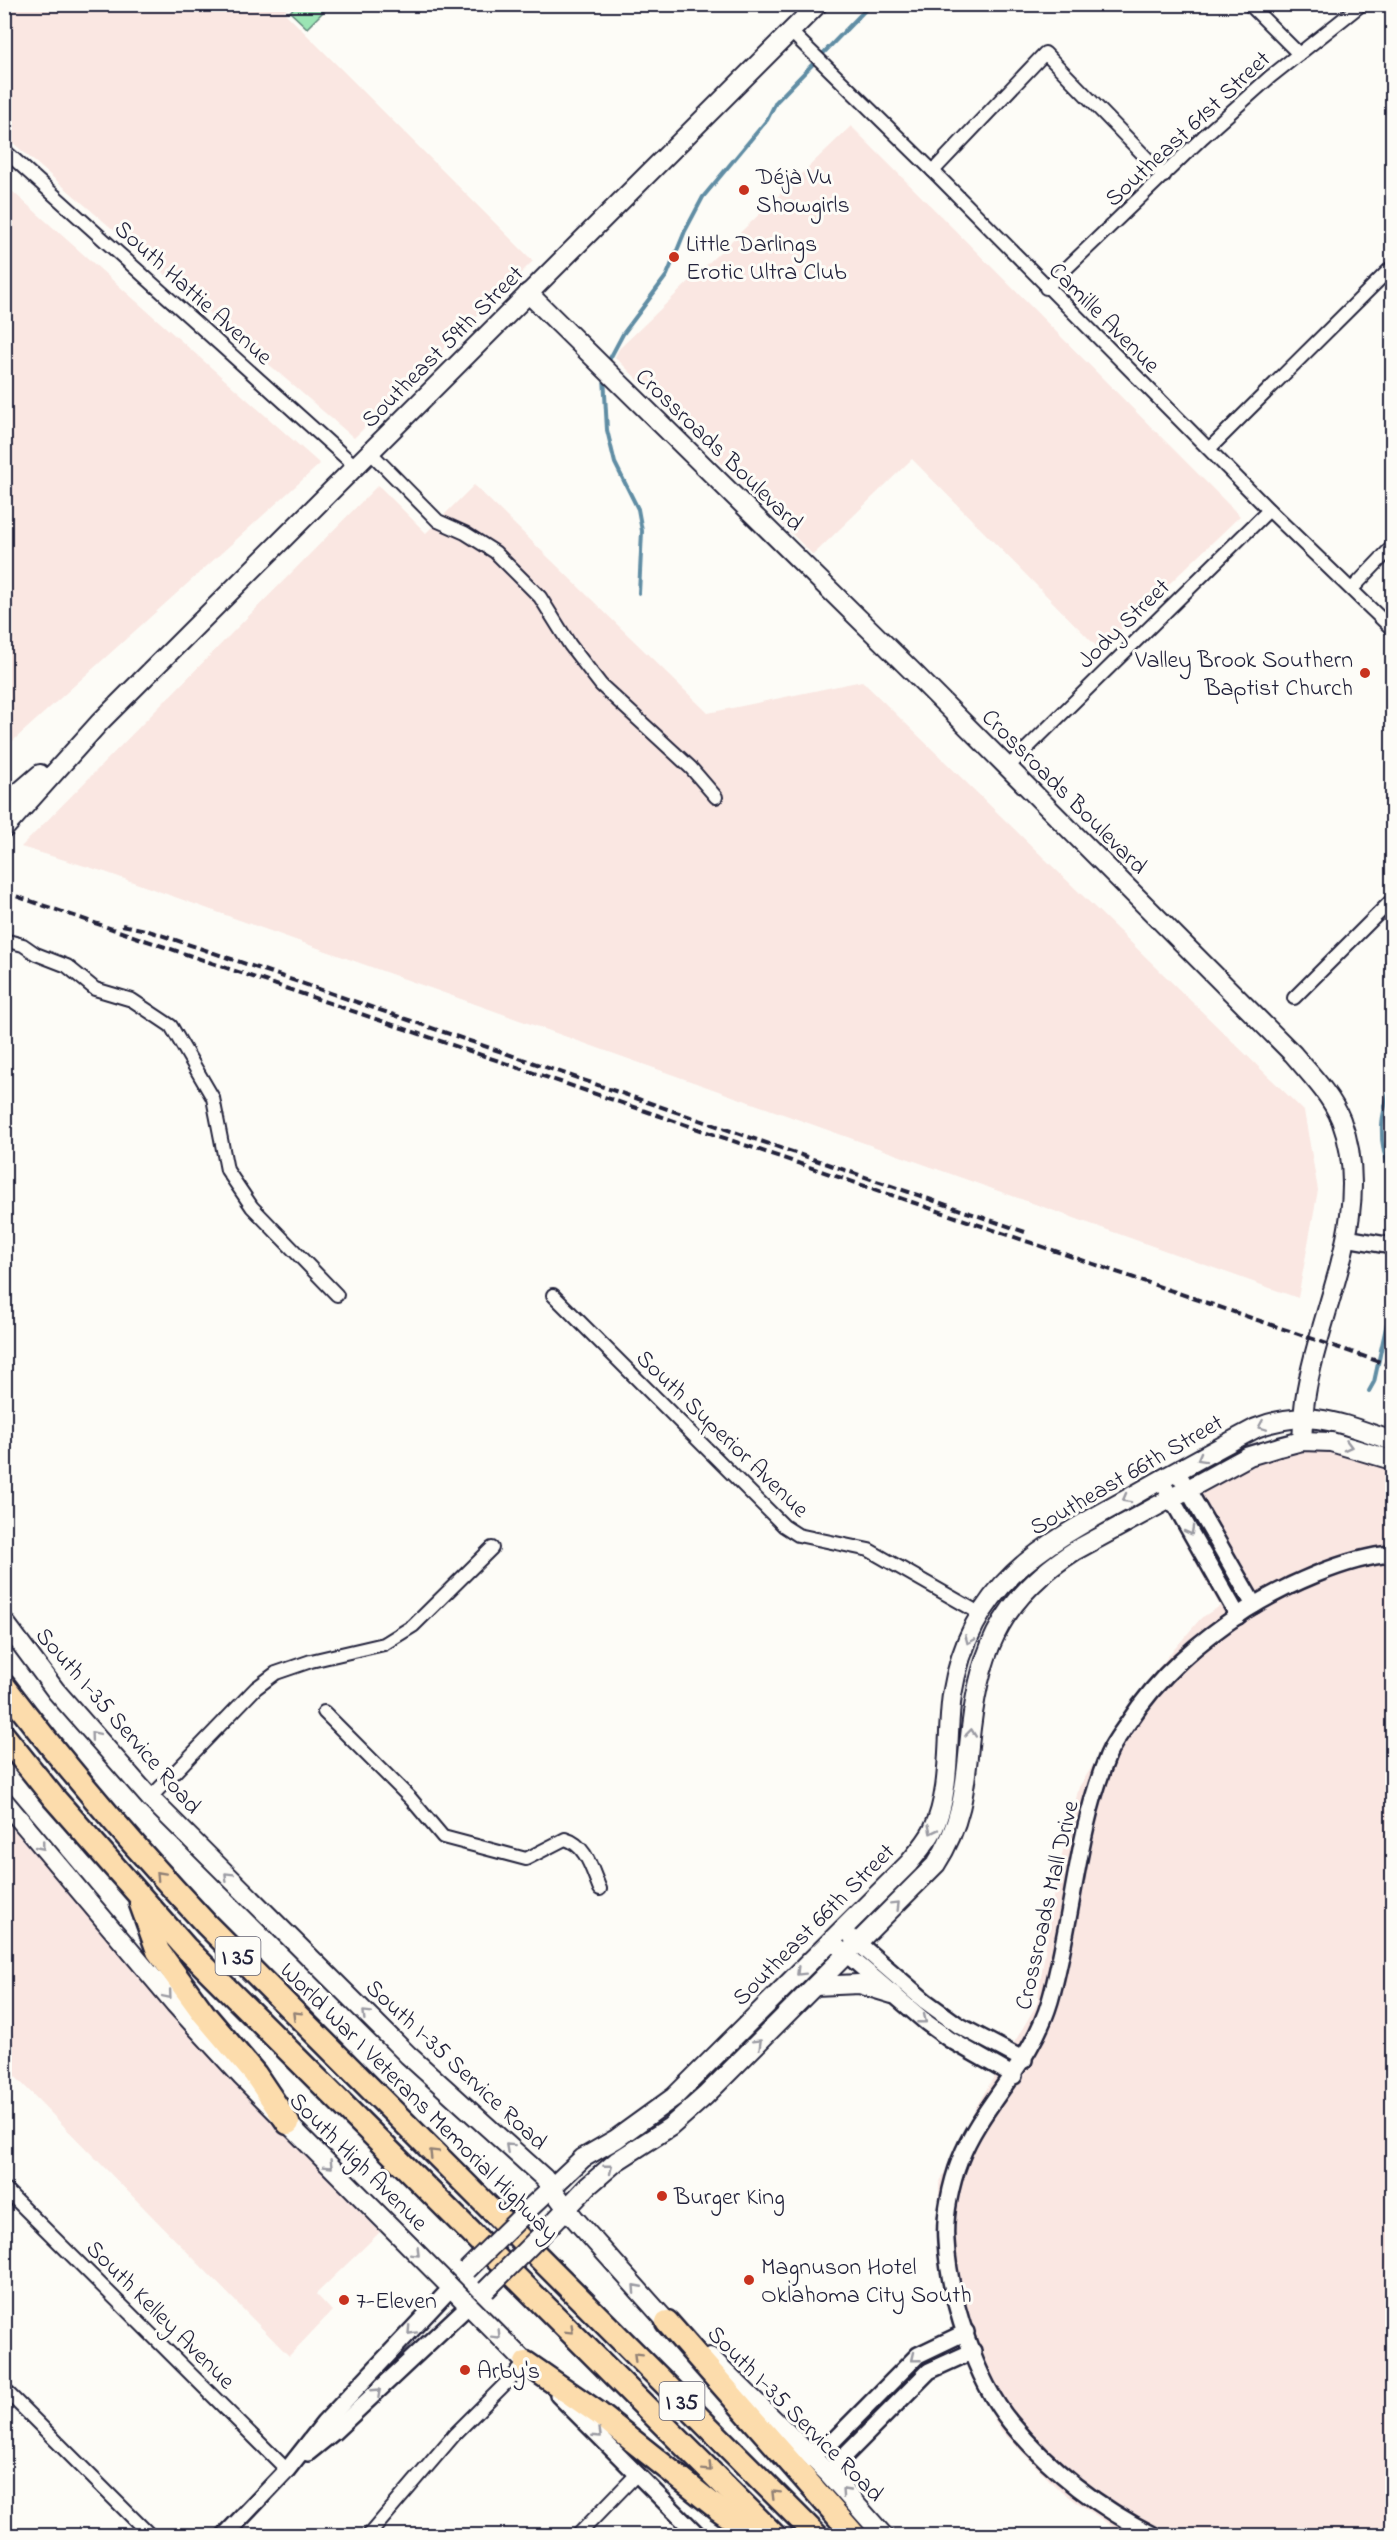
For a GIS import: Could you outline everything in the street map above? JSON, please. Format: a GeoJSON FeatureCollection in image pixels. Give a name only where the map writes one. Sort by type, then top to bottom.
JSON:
{"type":"FeatureCollection","features":[{"type":"Feature","properties":{"kind":"highway","name":"World War I Veterans Memorial Highway"},"geometry":{"type":"LineString","coordinates":[[4,1686],[85,1788],[151,1865],[207,1925],[817,2535]]}},
{"type":"Feature","properties":{"kind":"highway","name":"I 35"},"geometry":{"type":"LineString","coordinates":[[4,1736],[137,1894],[194,1955],[775,2535]]}},
{"type":"Feature","properties":{"kind":"highway"},"geometry":{"type":"LineString","coordinates":[[137,1894],[158,1951],[204,2014],[255,2074],[288,2123]]}},
{"type":"Feature","properties":{"kind":"highway"},"geometry":{"type":"LineString","coordinates":[[667,2322],[855,2535]]}},
{"type":"Feature","properties":{"kind":"highway"},"geometry":{"type":"LineString","coordinates":[[526,2363],[598,2413],[717,2508],[757,2535]]}},
{"type":"Feature","properties":{"kind":"main road","name":"Southeast 59th Street"},"geometry":{"type":"LineString","coordinates":[[4,828],[100,722],[818,4]]}},
{"type":"Feature","properties":{"kind":"main road","name":"Crossroads Boulevard"},"geometry":{"type":"LineString","coordinates":[[528,293],[1008,767],[1293,1054],[1330,1099],[1341,1119],[1351,1169],[1351,1203],[1346,1238],[1313,1364],[1302,1441]]}},
{"type":"Feature","properties":{"kind":"main road","name":"Southeast 59th Street"},"geometry":{"type":"LineString","coordinates":[[4,805],[100,722]]}},
{"type":"Feature","properties":{"kind":"main road"},"geometry":{"type":"LineString","coordinates":[[1304,1416],[1331,1420],[1392,1441]]}},
{"type":"Feature","properties":{"kind":"main road","name":"Southeast 66th Street"},"geometry":{"type":"LineString","coordinates":[[451,2288],[583,2158],[674,2097],[909,1863],[933,1830],[943,1793],[952,1695],[960,1664],[981,1614],[999,1589],[1034,1554],[1065,1533],[1256,1428],[1279,1419],[1304,1416]]}},
{"type":"Feature","properties":{"kind":"main road"},"geometry":{"type":"LineString","coordinates":[[1302,1441],[1331,1442],[1392,1460]]}},
{"type":"Feature","properties":{"kind":"main road","name":"Southeast 66th Street"},"geometry":{"type":"LineString","coordinates":[[468,2306],[603,2172],[670,2127],[705,2096],[936,1864],[956,1828],[966,1788],[974,1702],[981,1670],[1001,1623],[1015,1602],[1054,1564],[1249,1456],[1302,1441]]}},
{"type":"Feature","properties":{"kind":"main road","name":"South I-35 Service Road"},"geometry":{"type":"LineString","coordinates":[[4,1621],[56,1691],[150,1798],[408,2055],[551,2187],[667,2322],[710,2357],[806,2451],[884,2535]]}},
{"type":"Feature","properties":{"kind":"main road","name":"South High Avenue"},"geometry":{"type":"LineString","coordinates":[[4,1801],[175,2004],[288,2123],[526,2363]]}},
{"type":"Feature","properties":{"kind":"main road"},"geometry":{"type":"LineString","coordinates":[[815,1986],[859,1984],[892,1994]]}},
{"type":"Feature","properties":{"kind":"street"},"geometry":{"type":"LineString","coordinates":[[1249,4],[1299,54]]}},
{"type":"Feature","properties":{"kind":"street","name":"Southeast 61st Street"},"geometry":{"type":"LineString","coordinates":[[1046,288],[1203,137],[1299,54],[1362,4]]}},
{"type":"Feature","properties":{"kind":"street","name":"Camille Avenue"},"geometry":{"type":"LineString","coordinates":[[791,32],[933,171],[1046,288],[1269,510],[1392,629]]}},
{"type":"Feature","properties":{"kind":"street"},"geometry":{"type":"LineString","coordinates":[[933,171],[1045,53],[1164,176]]}},
{"type":"Feature","properties":{"kind":"street","name":"South Hattie Avenue"},"geometry":{"type":"LineString","coordinates":[[4,150],[356,466]]}},
{"type":"Feature","properties":{"kind":"street"},"geometry":{"type":"LineString","coordinates":[[1209,449],[1392,267]]}},
{"type":"Feature","properties":{"kind":"street"},"geometry":{"type":"LineString","coordinates":[[370,452],[438,521],[495,552],[540,597],[570,645],[601,685],[690,768],[716,796]]}},
{"type":"Feature","properties":{"kind":"street","name":"Jody Street"},"geometry":{"type":"LineString","coordinates":[[1008,767],[1269,510]]}},
{"type":"Feature","properties":{"kind":"street"},"geometry":{"type":"LineString","coordinates":[[1352,589],[1392,547]]}},
{"type":"Feature","properties":{"kind":"street"},"geometry":{"type":"LineString","coordinates":[[1294,998],[1392,900]]}},
{"type":"Feature","properties":{"kind":"street"},"geometry":{"type":"LineString","coordinates":[[4,940],[23,945],[36,954],[67,966],[95,988],[132,1000],[171,1026],[213,1098],[227,1170],[252,1207],[332,1293],[337,1295]]}},
{"type":"Feature","properties":{"kind":"street"},"geometry":{"type":"LineString","coordinates":[[1346,1238],[1392,1246]]}},
{"type":"Feature","properties":{"kind":"street","name":"South Superior Avenue"},"geometry":{"type":"LineString","coordinates":[[553,1295],[784,1526],[798,1535],[869,1550],[981,1614]]}},
{"type":"Feature","properties":{"kind":"street"},"geometry":{"type":"LineString","coordinates":[[1169,1475],[1238,1616]]}},
{"type":"Feature","properties":{"kind":"street"},"geometry":{"type":"LineString","coordinates":[[1179,1494],[1254,1605]]}},
{"type":"Feature","properties":{"kind":"street"},"geometry":{"type":"LineString","coordinates":[[150,1798],[256,1688],[276,1673],[311,1661],[384,1644],[413,1626],[492,1548]]}},
{"type":"Feature","properties":{"kind":"street","name":"Crossroads Mall Drive"},"geometry":{"type":"LineString","coordinates":[[1155,2535],[1091,2496],[1065,2476],[1028,2441],[999,2406],[973,2351],[953,2292],[945,2238],[952,2187],[960,2158],[1035,2040],[1049,2002],[1093,1799],[1109,1752],[1156,1684],[1192,1648],[1254,1605],[1309,1576],[1392,1554]]}},
{"type":"Feature","properties":{"kind":"street"},"geometry":{"type":"LineString","coordinates":[[324,1712],[411,1799],[443,1837],[526,1859],[565,1839],[574,1842],[582,1850],[600,1889]]}},
{"type":"Feature","properties":{"kind":"street"},"geometry":{"type":"LineString","coordinates":[[836,1935],[958,2025],[1024,2060]]}},
{"type":"Feature","properties":{"kind":"street"},"geometry":{"type":"LineString","coordinates":[[852,1949],[892,1994],[949,2039],[1014,2076]]}},
{"type":"Feature","properties":{"kind":"street","name":"South Kelley Avenue"},"geometry":{"type":"LineString","coordinates":[[4,2188],[287,2470]]}},
{"type":"Feature","properties":{"kind":"street","name":"Southeast 66th Street"},"geometry":{"type":"LineString","coordinates":[[224,2535],[287,2470],[324,2423],[451,2288]]}},
{"type":"Feature","properties":{"kind":"street","name":"Southeast 66th Street"},"geometry":{"type":"LineString","coordinates":[[287,2470],[334,2432],[468,2306]]}},
{"type":"Feature","properties":{"kind":"street"},"geometry":{"type":"LineString","coordinates":[[806,2451],[821,2450],[832,2442],[918,2355],[966,2332]]}},
{"type":"Feature","properties":{"kind":"street"},"geometry":{"type":"LineString","coordinates":[[828,2473],[929,2371],[973,2351]]}},
{"type":"Feature","properties":{"kind":"street"},"geometry":{"type":"LineString","coordinates":[[368,2535],[455,2434],[526,2363]]}},
{"type":"Feature","properties":{"kind":"street","name":"South High Avenue"},"geometry":{"type":"LineString","coordinates":[[526,2363],[699,2535]]}},
{"type":"Feature","properties":{"kind":"street"},"geometry":{"type":"LineString","coordinates":[[4,2389],[151,2535]]}},
{"type":"Feature","properties":{"kind":"street"},"geometry":{"type":"LineString","coordinates":[[577,2535],[638,2473]]}},
{"type":"Feature","properties":{"kind":"shaded area"},"geometry":{"type":"Polygon","coordinates":[[[5,4],[290,5],[284,12],[533,261],[354,438],[5,136],[5,4]]]}},
{"type":"Feature","properties":{"kind":"shaded area"},"geometry":{"type":"Polygon","coordinates":[[[851,126],[1240,516],[1100,650],[912,459],[813,555],[615,357],[619,349],[851,126]]]}},
{"type":"Feature","properties":{"kind":"shaded area"},"geometry":{"type":"Polygon","coordinates":[[[4,184],[320,464],[5,748],[4,748],[4,184]]]}},
{"type":"Feature","properties":{"kind":"shaded area"},"geometry":{"type":"Polygon","coordinates":[[[378,485],[426,533],[474,485],[708,713],[862,681],[1304,1111],[1318,1190],[1298,1298],[105,872],[21,847],[378,485]]]}},
{"type":"Feature","properties":{"kind":"shaded area"},"geometry":{"type":"Polygon","coordinates":[[[1294,1448],[1326,1449],[1392,1467],[1392,2535],[1124,2535],[1058,2489],[998,2427],[952,2327],[940,2261],[939,2184],[976,2107],[1037,2004],[1056,1878],[1079,1787],[1147,1681],[1201,1618],[1220,1606],[1169,1514],[1238,1470],[1294,1448]]]}},
{"type":"Feature","properties":{"kind":"shaded area"},"geometry":{"type":"Polygon","coordinates":[[[4,1819],[257,2106],[380,2232],[316,2294],[332,2311],[289,2356],[5,2066],[4,1819]]]}},
{"type":"Feature","properties":{"kind":"green space"},"geometry":{"type":"Polygon","coordinates":[[[297,4],[330,5],[307,28],[290,12],[297,4]]]}},
{"type":"Feature","properties":{"kind":"waterway"},"geometry":{"type":"LineString","coordinates":[[607,364],[623,334],[667,275],[685,231],[703,197],[767,120],[776,102],[871,4]]}},
{"type":"Feature","properties":{"kind":"waterway"},"geometry":{"type":"LineString","coordinates":[[604,376],[607,430],[615,463],[638,509],[642,531],[639,593]]}},
{"type":"Feature","properties":{"kind":"waterway"},"geometry":{"type":"LineString","coordinates":[[1392,1083],[1385,1106],[1382,1128],[1384,1150],[1392,1173]]}},
{"type":"Feature","properties":{"kind":"waterway"},"geometry":{"type":"LineString","coordinates":[[1369,1391],[1374,1382],[1392,1300]]}},
{"type":"Feature","properties":{"kind":"railway"},"geometry":{"type":"LineString","coordinates":[[4,892],[1392,1366]]}},
{"type":"Feature","properties":{"kind":"railway"},"geometry":{"type":"LineString","coordinates":[[122,925],[146,930],[211,952],[1025,1232]]}},
{"type":"Feature","properties":{"kind":"place","name":"Déjà Vu Showgirls"},"geometry":{"type":"Point","coordinates":[744,190]}},
{"type":"Feature","properties":{"kind":"place","name":"Little Darlings Erotic Ultra Club"},"geometry":{"type":"Point","coordinates":[674,257]}},
{"type":"Feature","properties":{"kind":"place","name":"Valley Brook Southern Baptist Church"},"geometry":{"type":"Point","coordinates":[1365,673]}},
{"type":"Feature","properties":{"kind":"place","name":"Burger King"},"geometry":{"type":"Point","coordinates":[662,2196]}},
{"type":"Feature","properties":{"kind":"place","name":"Magnuson Hotel Oklahoma City South"},"geometry":{"type":"Point","coordinates":[749,2280]}},
{"type":"Feature","properties":{"kind":"place","name":"7-Eleven"},"geometry":{"type":"Point","coordinates":[344,2300]}},
{"type":"Feature","properties":{"kind":"place","name":"Arby's"},"geometry":{"type":"Point","coordinates":[465,2370]}}]}
